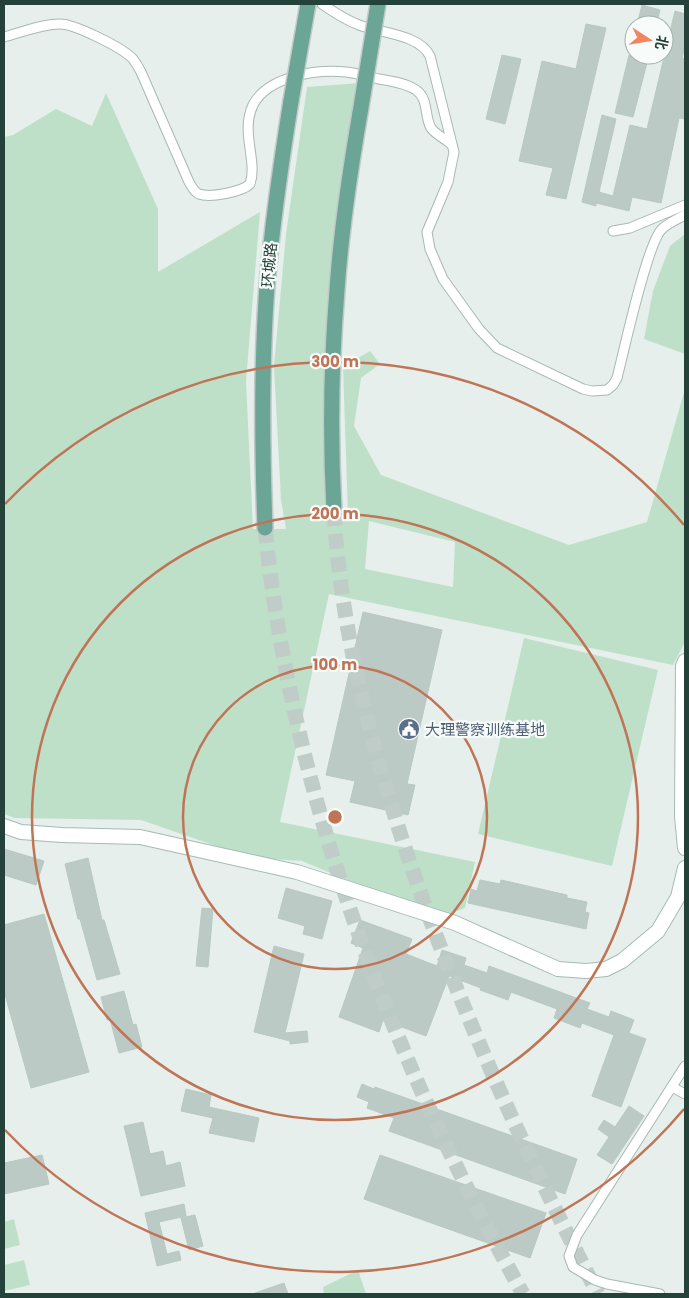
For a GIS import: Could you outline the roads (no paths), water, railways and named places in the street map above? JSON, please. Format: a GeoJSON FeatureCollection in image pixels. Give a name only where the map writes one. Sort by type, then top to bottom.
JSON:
{"type":"FeatureCollection","features":[{"type":"Feature","properties":{"kind":"main road","name":"环城路"},"geometry":{"type":"LineString","coordinates":[[264,528],[262,412],[265,323],[275,207],[308,4]]}},
{"type":"Feature","properties":{"kind":"main road"},"geometry":{"type":"LineString","coordinates":[[334,511],[332,412],[337,289],[344,216],[378,4]]}},
{"type":"Feature","properties":{"kind":"street"},"geometry":{"type":"LineString","coordinates":[[322,4],[358,24],[416,41],[425,47],[430,56],[447,127],[454,147],[453,165],[448,182],[427,232],[430,249],[443,279],[479,329],[497,348],[583,389],[592,391],[607,390],[616,382],[654,242],[661,230],[685,215]]}},
{"type":"Feature","properties":{"kind":"street"},"geometry":{"type":"LineString","coordinates":[[4,37],[63,24],[109,42],[127,54],[141,72],[193,190],[207,196],[239,191],[250,184],[252,176],[249,147],[249,116],[254,103],[270,87],[284,79],[312,73],[346,72],[395,82],[414,89],[423,98],[432,128],[454,147]]}},
{"type":"Feature","properties":{"kind":"street"},"geometry":{"type":"LineString","coordinates":[[613,231],[630,228],[685,206]]}},
{"type":"Feature","properties":{"kind":"street"},"geometry":{"type":"LineString","coordinates":[[685,661],[683,666],[682,816],[685,848]]}},
{"type":"Feature","properties":{"kind":"street"},"geometry":{"type":"LineString","coordinates":[[4,826],[21,832],[140,837],[297,872],[455,924],[558,968],[586,970],[606,969],[622,961],[658,931],[681,900],[685,868]]}},
{"type":"Feature","properties":{"kind":"street"},"geometry":{"type":"LineString","coordinates":[[660,1294],[595,1280],[573,1267],[569,1256],[577,1235],[685,1066]]}},
{"type":"Feature","properties":{"kind":"street"},"geometry":{"type":"LineString","coordinates":[[672,1087],[685,1094]]}},
{"type":"Feature","properties":{"kind":"tunnel"},"geometry":{"type":"LineString","coordinates":[[334,511],[337,554],[358,680],[379,763],[404,845],[446,961],[492,1074],[543,1185],[598,1294]]}},
{"type":"Feature","properties":{"kind":"tunnel"},"geometry":{"type":"LineString","coordinates":[[265,528],[278,629],[298,728],[324,827],[355,924],[391,1019],[431,1113],[475,1204],[523,1294]]}},
{"type":"Feature","properties":{"kind":"place","name":"大理警察训练基地"},"geometry":{"type":"Point","coordinates":[409,729]}}]}
